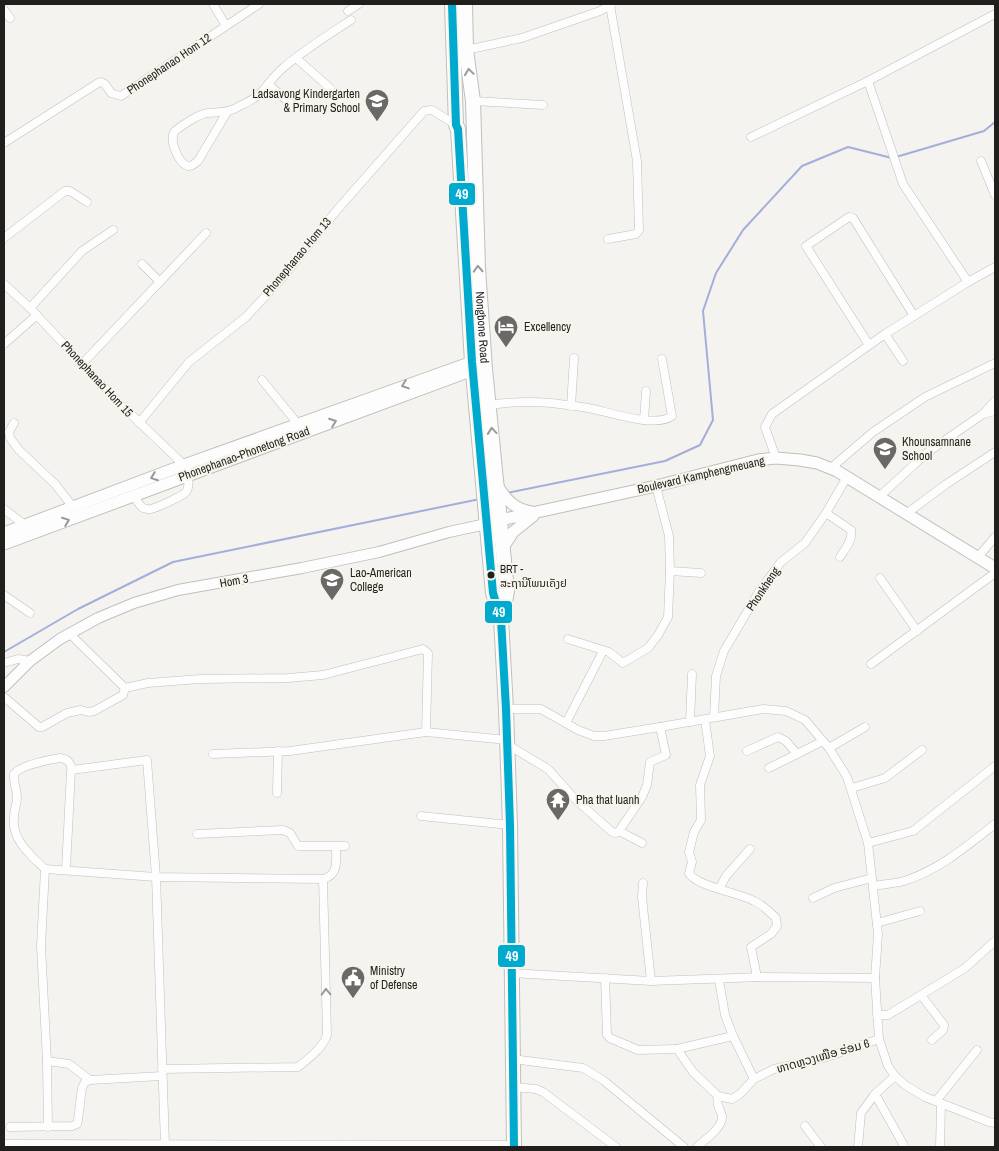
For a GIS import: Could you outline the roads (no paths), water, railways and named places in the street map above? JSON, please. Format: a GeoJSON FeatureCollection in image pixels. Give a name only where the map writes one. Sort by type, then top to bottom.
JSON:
{"type":"FeatureCollection","features":[{"type":"Feature","properties":{"kind":"highway","name":"Nongbone Road"},"geometry":{"type":"LineString","coordinates":[[452,4],[456,125],[458,129],[479,365],[492,481],[504,546],[507,591],[501,619]]}},
{"type":"Feature","properties":{"kind":"highway","name":"Nongbone Road"},"geometry":{"type":"LineString","coordinates":[[465,4],[466,50],[473,101],[479,365],[490,405],[492,481]]}},
{"type":"Feature","properties":{"kind":"highway","name":"Nongbone Road"},"geometry":{"type":"LineString","coordinates":[[497,513],[493,593],[501,619],[506,709],[510,825],[514,1146]]}},
{"type":"Feature","properties":{"kind":"main road","name":"Phonephanao-Phonetong Road"},"geometry":{"type":"LineString","coordinates":[[4,544],[134,495],[186,470],[298,424],[479,365]]}},
{"type":"Feature","properties":{"kind":"main road","name":"Phonephanao-Phonetong Road"},"geometry":{"type":"LineString","coordinates":[[4,533],[24,524],[186,470],[479,365]]}},
{"type":"Feature","properties":{"kind":"main road","name":"Boulevard Kamphengmeuang"},"geometry":{"type":"LineString","coordinates":[[497,513],[539,512],[656,486],[758,460],[776,458],[800,460],[831,468],[847,476],[995,568]]}},
{"type":"Feature","properties":{"kind":"main road"},"geometry":{"type":"LineString","coordinates":[[492,481],[502,495],[497,513],[539,512]]}},
{"type":"Feature","properties":{"kind":"main road"},"geometry":{"type":"LineString","coordinates":[[504,546],[513,532],[539,512]]}},
{"type":"Feature","properties":{"kind":"street"},"geometry":{"type":"LineString","coordinates":[[213,4],[226,26]]}},
{"type":"Feature","properties":{"kind":"street","name":"Phonephanao Hom 12"},"geometry":{"type":"LineString","coordinates":[[4,142],[98,83],[104,84],[111,94],[121,96],[259,4]]}},
{"type":"Feature","properties":{"kind":"street"},"geometry":{"type":"LineString","coordinates":[[348,11],[359,4]]}},
{"type":"Feature","properties":{"kind":"street"},"geometry":{"type":"LineString","coordinates":[[466,50],[522,38],[600,11],[611,4],[637,161],[639,230],[636,234],[608,239]]}},
{"type":"Feature","properties":{"kind":"street"},"geometry":{"type":"LineString","coordinates":[[4,10],[10,18]]}},
{"type":"Feature","properties":{"kind":"street"},"geometry":{"type":"LineString","coordinates":[[751,138],[868,81],[995,14]]}},
{"type":"Feature","properties":{"kind":"street"},"geometry":{"type":"LineString","coordinates":[[227,112],[198,161],[192,166],[183,164],[173,146],[172,137],[175,132],[207,112],[227,112],[256,97],[281,70],[309,47],[351,20]]}},
{"type":"Feature","properties":{"kind":"street"},"geometry":{"type":"LineString","coordinates":[[296,58],[330,88]]}},
{"type":"Feature","properties":{"kind":"street"},"geometry":{"type":"LineString","coordinates":[[868,81],[901,178],[910,196],[968,282]]}},
{"type":"Feature","properties":{"kind":"street"},"geometry":{"type":"LineString","coordinates":[[268,84],[291,104]]}},
{"type":"Feature","properties":{"kind":"street"},"geometry":{"type":"LineString","coordinates":[[473,101],[543,106]]}},
{"type":"Feature","properties":{"kind":"street","name":"Phonephanao Hom 13"},"geometry":{"type":"LineString","coordinates":[[139,423],[189,362],[246,316],[283,277],[337,210],[424,112],[432,110],[456,125]]}},
{"type":"Feature","properties":{"kind":"street"},"geometry":{"type":"LineString","coordinates":[[981,162],[995,195]]}},
{"type":"Feature","properties":{"kind":"street"},"geometry":{"type":"LineString","coordinates":[[4,238],[65,191],[70,191],[87,202]]}},
{"type":"Feature","properties":{"kind":"street"},"geometry":{"type":"LineString","coordinates":[[869,345],[806,246],[835,225],[849,217],[853,218],[914,316]]}},
{"type":"Feature","properties":{"kind":"street"},"geometry":{"type":"LineString","coordinates":[[30,308],[82,251],[113,230]]}},
{"type":"Feature","properties":{"kind":"street"},"geometry":{"type":"LineString","coordinates":[[83,363],[206,233]]}},
{"type":"Feature","properties":{"kind":"street"},"geometry":{"type":"LineString","coordinates":[[142,264],[160,282]]}},
{"type":"Feature","properties":{"kind":"street"},"geometry":{"type":"LineString","coordinates":[[776,458],[765,427],[772,414],[885,334],[995,267]]}},
{"type":"Feature","properties":{"kind":"street","name":"Phonephanao Hom 15"},"geometry":{"type":"LineString","coordinates":[[4,284],[37,315],[118,402],[186,470]]}},
{"type":"Feature","properties":{"kind":"street"},"geometry":{"type":"LineString","coordinates":[[4,344],[37,315]]}},
{"type":"Feature","properties":{"kind":"street"},"geometry":{"type":"LineString","coordinates":[[885,334],[903,361]]}},
{"type":"Feature","properties":{"kind":"street"},"geometry":{"type":"LineString","coordinates":[[571,406],[574,358]]}},
{"type":"Feature","properties":{"kind":"street"},"geometry":{"type":"LineString","coordinates":[[490,405],[504,403],[550,403],[592,409],[631,419],[668,419],[672,416],[662,359]]}},
{"type":"Feature","properties":{"kind":"street"},"geometry":{"type":"LineString","coordinates":[[831,468],[873,432],[925,397],[995,362]]}},
{"type":"Feature","properties":{"kind":"street"},"geometry":{"type":"LineString","coordinates":[[262,380],[298,424]]}},
{"type":"Feature","properties":{"kind":"street"},"geometry":{"type":"LineString","coordinates":[[644,420],[646,390]]}},
{"type":"Feature","properties":{"kind":"street"},"geometry":{"type":"LineString","coordinates":[[880,496],[928,452],[983,414],[995,401]]}},
{"type":"Feature","properties":{"kind":"street"},"geometry":{"type":"LineString","coordinates":[[983,414],[995,411]]}},
{"type":"Feature","properties":{"kind":"street"},"geometry":{"type":"LineString","coordinates":[[14,423],[9,432],[10,438],[55,484],[73,507]]}},
{"type":"Feature","properties":{"kind":"street"},"geometry":{"type":"LineString","coordinates":[[906,514],[995,452]]}},
{"type":"Feature","properties":{"kind":"street"},"geometry":{"type":"LineString","coordinates":[[134,495],[140,506],[144,509],[151,509],[186,492],[188,487],[186,470]]}},
{"type":"Feature","properties":{"kind":"street","name":"Phonkheng"},"geometry":{"type":"LineString","coordinates":[[714,718],[716,676],[724,651],[760,590],[781,562],[805,543],[826,513],[847,476]]}},
{"type":"Feature","properties":{"kind":"street"},"geometry":{"type":"LineString","coordinates":[[568,638],[585,643],[603,652],[609,652],[623,663],[641,654],[658,636],[668,617],[670,571],[669,536],[656,486]]}},
{"type":"Feature","properties":{"kind":"street"},"geometry":{"type":"LineString","coordinates":[[4,509],[37,532]]}},
{"type":"Feature","properties":{"kind":"street","name":"Hom 3"},"geometry":{"type":"LineString","coordinates":[[4,686],[30,661],[70,633],[98,618],[134,603],[178,590],[379,552],[449,532],[497,513]]}},
{"type":"Feature","properties":{"kind":"street"},"geometry":{"type":"LineString","coordinates":[[826,513],[850,530],[852,534],[840,557]]}},
{"type":"Feature","properties":{"kind":"street"},"geometry":{"type":"LineString","coordinates":[[978,557],[995,537]]}},
{"type":"Feature","properties":{"kind":"street"},"geometry":{"type":"LineString","coordinates":[[670,571],[701,573]]}},
{"type":"Feature","properties":{"kind":"street"},"geometry":{"type":"LineString","coordinates":[[871,664],[995,573]]}},
{"type":"Feature","properties":{"kind":"street"},"geometry":{"type":"LineString","coordinates":[[880,578],[917,631]]}},
{"type":"Feature","properties":{"kind":"street"},"geometry":{"type":"LineString","coordinates":[[4,595],[30,613]]}},
{"type":"Feature","properties":{"kind":"street"},"geometry":{"type":"LineString","coordinates":[[70,633],[125,688]]}},
{"type":"Feature","properties":{"kind":"street"},"geometry":{"type":"LineString","coordinates":[[125,688],[148,683],[200,679],[288,678],[323,675],[423,649],[428,653],[426,732]]}},
{"type":"Feature","properties":{"kind":"street"},"geometry":{"type":"LineString","coordinates":[[566,723],[603,652]]}},
{"type":"Feature","properties":{"kind":"street"},"geometry":{"type":"LineString","coordinates":[[4,663],[18,659],[30,661]]}},
{"type":"Feature","properties":{"kind":"street"},"geometry":{"type":"LineString","coordinates":[[690,722],[692,674]]}},
{"type":"Feature","properties":{"kind":"street"},"geometry":{"type":"LineString","coordinates":[[4,697],[42,727],[67,713],[80,710],[94,711],[123,695],[125,688]]}},
{"type":"Feature","properties":{"kind":"street"},"geometry":{"type":"LineString","coordinates":[[506,709],[537,708],[544,710],[594,736],[705,720],[763,709],[786,711],[805,720],[829,748],[843,770],[852,788],[868,843],[878,934],[875,978],[879,1040],[888,1066],[905,1085],[938,1103],[992,1123],[995,1115]]}},
{"type":"Feature","properties":{"kind":"street"},"geometry":{"type":"LineString","coordinates":[[705,720],[710,756],[700,785],[701,820],[694,832],[688,852],[692,862],[689,873],[692,878],[719,889],[743,895],[757,902],[776,918],[777,926],[771,934],[751,947],[757,977]]}},
{"type":"Feature","properties":{"kind":"street"},"geometry":{"type":"LineString","coordinates":[[214,754],[278,751],[426,732],[507,742],[548,769],[596,820],[616,833],[642,797],[647,785],[650,762],[666,755],[660,727]]}},
{"type":"Feature","properties":{"kind":"street"},"geometry":{"type":"LineString","coordinates":[[829,748],[865,727]]}},
{"type":"Feature","properties":{"kind":"street"},"geometry":{"type":"LineString","coordinates":[[747,751],[778,737],[786,741],[797,754]]}},
{"type":"Feature","properties":{"kind":"street"},"geometry":{"type":"LineString","coordinates":[[769,768],[823,741]]}},
{"type":"Feature","properties":{"kind":"street"},"geometry":{"type":"LineString","coordinates":[[852,788],[885,778],[922,750]]}},
{"type":"Feature","properties":{"kind":"street"},"geometry":{"type":"LineString","coordinates":[[277,793],[278,751]]}},
{"type":"Feature","properties":{"kind":"street"},"geometry":{"type":"LineString","coordinates":[[66,869],[72,770],[70,762],[60,758],[18,769],[14,774],[18,796],[14,827],[18,839],[45,869],[66,869],[156,877],[323,879],[330,877],[336,868],[336,847]]}},
{"type":"Feature","properties":{"kind":"street"},"geometry":{"type":"LineString","coordinates":[[72,770],[147,760],[156,877],[165,1145]]}},
{"type":"Feature","properties":{"kind":"street"},"geometry":{"type":"LineString","coordinates":[[868,843],[913,831],[995,766]]}},
{"type":"Feature","properties":{"kind":"street"},"geometry":{"type":"LineString","coordinates":[[421,816],[510,825]]}},
{"type":"Feature","properties":{"kind":"street"},"geometry":{"type":"LineString","coordinates":[[813,898],[834,888],[873,882],[903,882],[928,872],[949,859],[995,824]]}},
{"type":"Feature","properties":{"kind":"street"},"geometry":{"type":"LineString","coordinates":[[197,834],[283,830],[290,834],[298,846],[345,846]]}},
{"type":"Feature","properties":{"kind":"street"},"geometry":{"type":"LineString","coordinates":[[619,831],[642,843]]}},
{"type":"Feature","properties":{"kind":"street"},"geometry":{"type":"LineString","coordinates":[[719,889],[726,876],[750,849]]}},
{"type":"Feature","properties":{"kind":"street"},"geometry":{"type":"LineString","coordinates":[[45,869],[41,946],[47,1062],[48,1127]]}},
{"type":"Feature","properties":{"kind":"street"},"geometry":{"type":"LineString","coordinates":[[10,1127],[72,1126],[77,1124],[82,1088],[85,1082],[90,1080],[162,1072],[298,1067],[326,1040],[327,1035],[323,879]]}},
{"type":"Feature","properties":{"kind":"street"},"geometry":{"type":"LineString","coordinates":[[643,883],[642,897],[651,981]]}},
{"type":"Feature","properties":{"kind":"street"},"geometry":{"type":"LineString","coordinates":[[877,923],[920,911]]}},
{"type":"Feature","properties":{"kind":"street"},"geometry":{"type":"LineString","coordinates":[[877,1015],[888,1015],[965,968],[995,941]]}},
{"type":"Feature","properties":{"kind":"street"},"geometry":{"type":"LineString","coordinates":[[511,973],[651,981],[719,980],[757,977],[875,978]]}},
{"type":"Feature","properties":{"kind":"street"},"geometry":{"type":"LineString","coordinates":[[605,978],[606,1035],[610,1038],[638,1050],[677,1049],[733,1036]]}},
{"type":"Feature","properties":{"kind":"street"},"geometry":{"type":"LineString","coordinates":[[719,980],[725,1015],[754,1079]]}},
{"type":"Feature","properties":{"kind":"street"},"geometry":{"type":"LineString","coordinates":[[921,995],[944,1025],[943,1030],[932,1040]]}},
{"type":"Feature","properties":{"kind":"street","name":"ທາດຫຼວງເໜືອ ຮ່ອມ 6"},"geometry":{"type":"LineString","coordinates":[[718,1096],[732,1099],[740,1094],[754,1079],[774,1069],[827,1057],[879,1040]]}},
{"type":"Feature","properties":{"kind":"street"},"geometry":{"type":"LineString","coordinates":[[677,1049],[692,1072],[718,1096],[717,1103],[722,1115],[718,1127],[696,1147]]}},
{"type":"Feature","properties":{"kind":"street"},"geometry":{"type":"LineString","coordinates":[[940,1147],[938,1103],[977,1050]]}},
{"type":"Feature","properties":{"kind":"street"},"geometry":{"type":"LineString","coordinates":[[512,1059],[582,1068],[602,1080],[684,1147]]}},
{"type":"Feature","properties":{"kind":"street"},"geometry":{"type":"LineString","coordinates":[[47,1062],[69,1064],[90,1080]]}},
{"type":"Feature","properties":{"kind":"street"},"geometry":{"type":"LineString","coordinates":[[858,1147],[861,1113],[875,1094],[895,1076]]}},
{"type":"Feature","properties":{"kind":"street"},"geometry":{"type":"LineString","coordinates":[[512,1087],[536,1089],[543,1092],[616,1147]]}},
{"type":"Feature","properties":{"kind":"street"},"geometry":{"type":"LineString","coordinates":[[875,1094],[903,1144]]}},
{"type":"Feature","properties":{"kind":"street"},"geometry":{"type":"LineString","coordinates":[[805,1126],[820,1147]]}},
{"type":"Feature","properties":{"kind":"street"},"geometry":{"type":"LineString","coordinates":[[4,1144],[50,1146],[514,1146]]}},
{"type":"Feature","properties":{"kind":"waterway"},"geometry":{"type":"LineString","coordinates":[[896,157],[984,131],[995,122]]}},
{"type":"Feature","properties":{"kind":"waterway"},"geometry":{"type":"LineString","coordinates":[[507,493],[665,461],[700,445],[713,420],[703,311],[716,273],[743,230],[802,166],[848,147],[892,158]]}},
{"type":"Feature","properties":{"kind":"waterway"},"geometry":{"type":"LineString","coordinates":[[4,652],[78,609],[173,562],[480,499]]}},
{"type":"Feature","properties":{"kind":"place","name":"Ladsavong Kindergarten & Primary School"},"geometry":{"type":"Point","coordinates":[377,122]}},
{"type":"Feature","properties":{"kind":"place","name":"Excellency"},"geometry":{"type":"Point","coordinates":[506,348]}},
{"type":"Feature","properties":{"kind":"place","name":"Khounsamnane School"},"geometry":{"type":"Point","coordinates":[885,470]}},
{"type":"Feature","properties":{"kind":"place","name":"BRT - ສະຖານີໂພນເຄັງຢ"},"geometry":{"type":"Point","coordinates":[491,575]}},
{"type":"Feature","properties":{"kind":"place","name":"Lao-American College"},"geometry":{"type":"Point","coordinates":[332,601]}},
{"type":"Feature","properties":{"kind":"place","name":"Pha that luanh"},"geometry":{"type":"Point","coordinates":[558,821]}},
{"type":"Feature","properties":{"kind":"place","name":"Ministry of Defense"},"geometry":{"type":"Point","coordinates":[353,999]}}]}
